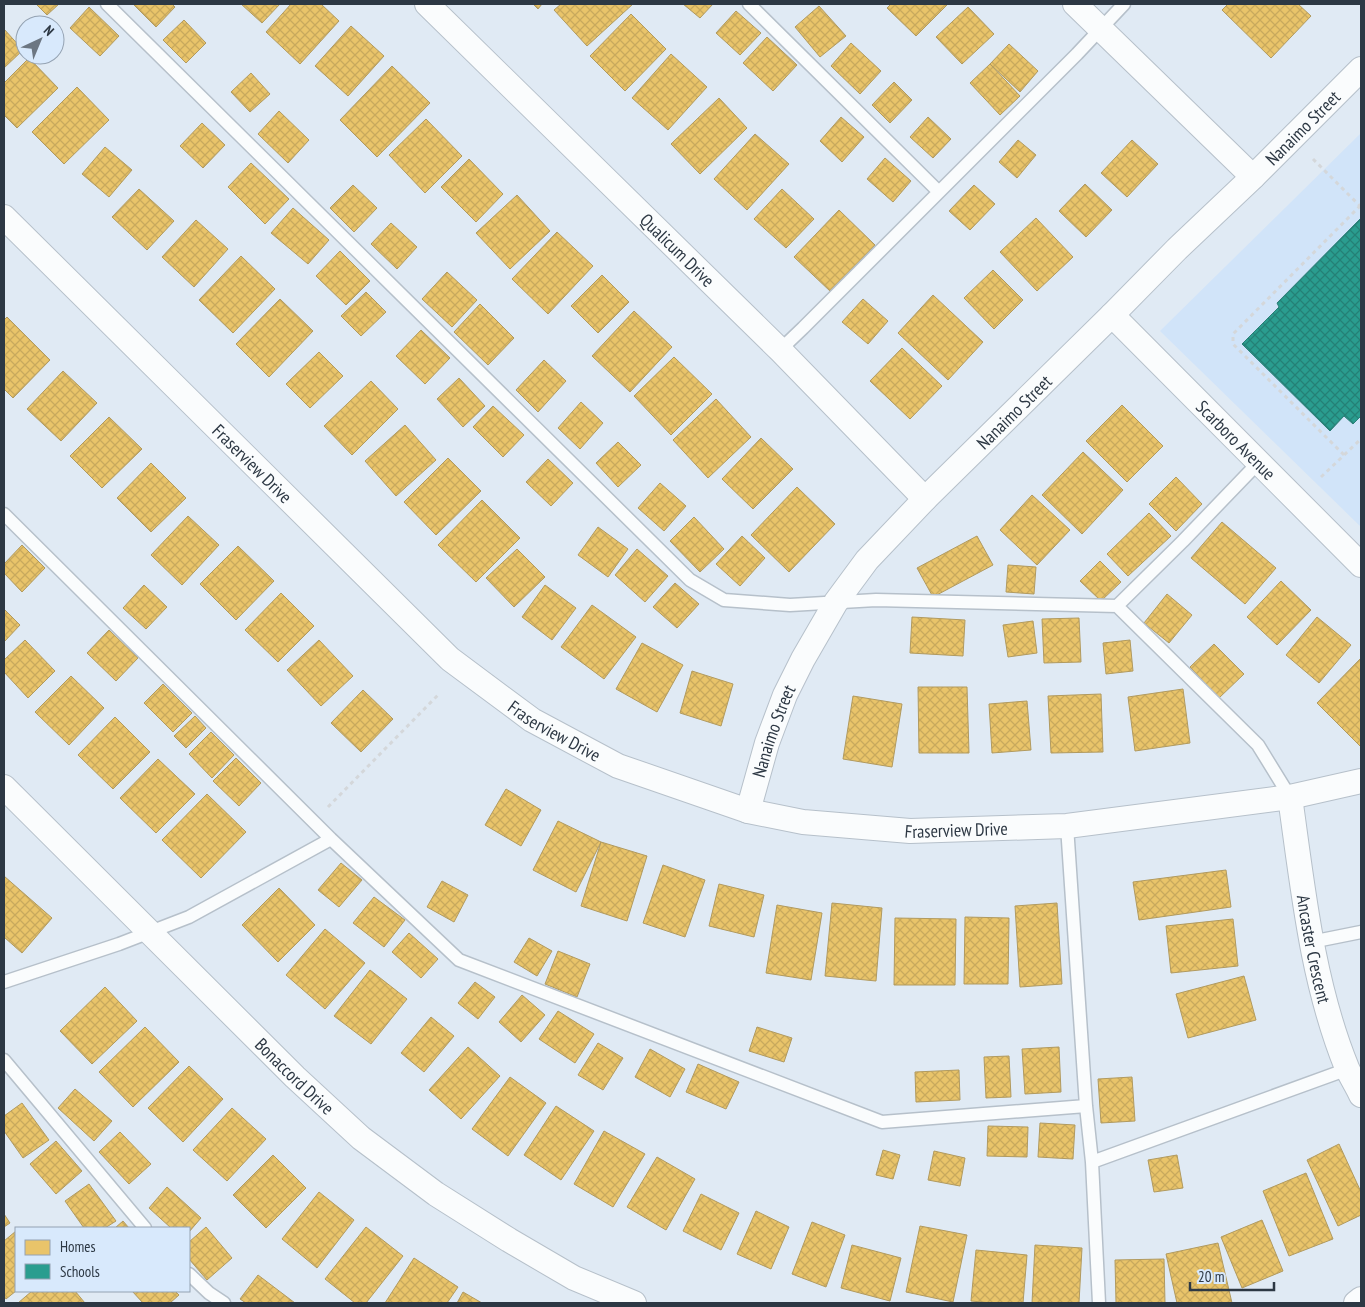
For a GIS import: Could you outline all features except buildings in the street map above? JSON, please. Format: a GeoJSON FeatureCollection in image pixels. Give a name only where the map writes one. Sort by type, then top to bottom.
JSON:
{"type":"FeatureCollection","features":[{"type":"Feature","properties":{"kind":"street","name":"Qualicum Drive"},"geometry":{"type":"LineString","coordinates":[[427,4],[780,350],[925,499]]}},
{"type":"Feature","properties":{"kind":"street"},"geometry":{"type":"LineString","coordinates":[[1075,4],[1253,177]]}},
{"type":"Feature","properties":{"kind":"street","name":"Nanaimo Street"},"geometry":{"type":"LineString","coordinates":[[748,811],[767,743],[785,695],[803,659],[836,602],[867,560],[925,499],[1361,69]]}},
{"type":"Feature","properties":{"kind":"street","name":"Fraserview Drive"},"geometry":{"type":"LineString","coordinates":[[4,218],[450,660],[532,720],[618,766],[748,811],[803,822],[910,831],[1067,826],[1290,797],[1361,781]]}},
{"type":"Feature","properties":{"kind":"street","name":"Scarboro Avenue"},"geometry":{"type":"LineString","coordinates":[[1112,315],[1361,565]]}},
{"type":"Feature","properties":{"kind":"street","name":"Bonaccord Drive"},"geometry":{"type":"LineString","coordinates":[[4,787],[295,1077],[361,1138],[436,1194],[509,1240],[574,1278],[634,1303]]}},
{"type":"Feature","properties":{"kind":"street","name":"Ancaster Crescent"},"geometry":{"type":"LineString","coordinates":[[1290,797],[1311,942],[1325,1004],[1348,1069],[1361,1095]]}},
{"type":"Feature","properties":{"kind":"street"},"geometry":{"type":"LineString","coordinates":[[1356,1303],[1361,1299]]}},
{"type":"Feature","properties":{"kind":"lane"},"geometry":{"type":"LineString","coordinates":[[107,4],[690,580],[724,600],[790,604],[876,600],[1117,606],[1258,744],[1290,797]]}},
{"type":"Feature","properties":{"kind":"lane"},"geometry":{"type":"LineString","coordinates":[[749,4],[939,192]]}},
{"type":"Feature","properties":{"kind":"lane"},"geometry":{"type":"LineString","coordinates":[[780,350],[1077,54],[1124,4]]}},
{"type":"Feature","properties":{"kind":"lane"},"geometry":{"type":"LineString","coordinates":[[1117,606],[1259,462]]}},
{"type":"Feature","properties":{"kind":"lane"},"geometry":{"type":"LineString","coordinates":[[4,514],[331,839],[459,960],[882,1122],[1086,1106]]}},
{"type":"Feature","properties":{"kind":"lane"},"geometry":{"type":"LineString","coordinates":[[1067,826],[1086,1106],[1092,1162],[1099,1303]]}},
{"type":"Feature","properties":{"kind":"lane"},"geometry":{"type":"LineString","coordinates":[[4,982],[119,944],[189,917],[331,839]]}},
{"type":"Feature","properties":{"kind":"lane"},"geometry":{"type":"LineString","coordinates":[[1311,942],[1361,932]]}},
{"type":"Feature","properties":{"kind":"lane"},"geometry":{"type":"LineString","coordinates":[[4,1060],[144,1227]]}},
{"type":"Feature","properties":{"kind":"lane"},"geometry":{"type":"LineString","coordinates":[[1092,1162],[1348,1069]]}},
{"type":"Feature","properties":{"kind":"lane"},"geometry":{"type":"LineString","coordinates":[[190,1275],[209,1293],[224,1303]]}},
{"type":"Feature","properties":{"kind":"path"},"geometry":{"type":"LineString","coordinates":[[1313,159],[1361,206],[1234,334],[1233,344],[1344,455]]}},
{"type":"Feature","properties":{"kind":"path"},"geometry":{"type":"LineString","coordinates":[[1322,477],[1361,439]]}},
{"type":"Feature","properties":{"kind":"path"},"geometry":{"type":"LineString","coordinates":[[314,822],[438,695]]}},
{"type":"Feature","properties":{"kind":"shaded area"},"geometry":{"type":"Polygon","coordinates":[[[1361,133],[1361,527],[1160,331],[1361,133]]]}}]}
